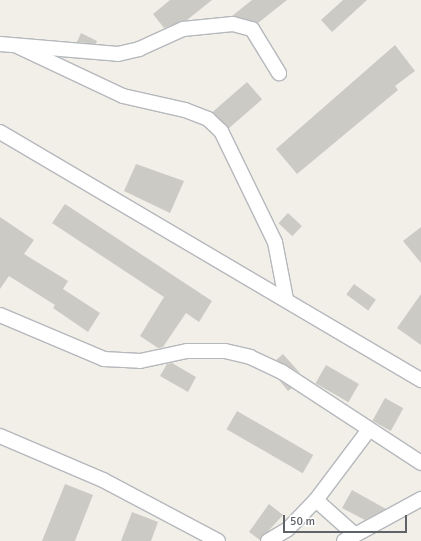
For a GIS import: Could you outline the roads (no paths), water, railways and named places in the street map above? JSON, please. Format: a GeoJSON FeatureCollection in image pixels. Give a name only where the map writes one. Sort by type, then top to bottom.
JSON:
{"type":"FeatureCollection","features":[{"type":"Feature","properties":{"kind":"street"},"geometry":{"type":"LineString","coordinates":[[19,48],[55,46],[118,54],[139,49],[183,29],[233,24],[252,30],[279,73]]}},
{"type":"Feature","properties":{"kind":"street"},"geometry":{"type":"LineString","coordinates":[[0,44],[19,48],[123,96],[186,110],[208,120],[221,131],[276,242],[286,299]]}},
{"type":"Feature","properties":{"kind":"street"},"geometry":{"type":"LineString","coordinates":[[0,132],[286,299],[421,380]]}},
{"type":"Feature","properties":{"kind":"street"},"geometry":{"type":"LineString","coordinates":[[0,315],[104,359],[140,361],[187,351],[225,351],[250,357],[287,376],[368,431],[421,463]]}},
{"type":"Feature","properties":{"kind":"street"},"geometry":{"type":"LineString","coordinates":[[268,541],[288,529],[316,500],[368,431]]}},
{"type":"Feature","properties":{"kind":"street"},"geometry":{"type":"LineString","coordinates":[[0,436],[103,480],[218,541]]}},
{"type":"Feature","properties":{"kind":"street"},"geometry":{"type":"LineString","coordinates":[[316,500],[349,538],[387,521],[421,499]]}}]}
